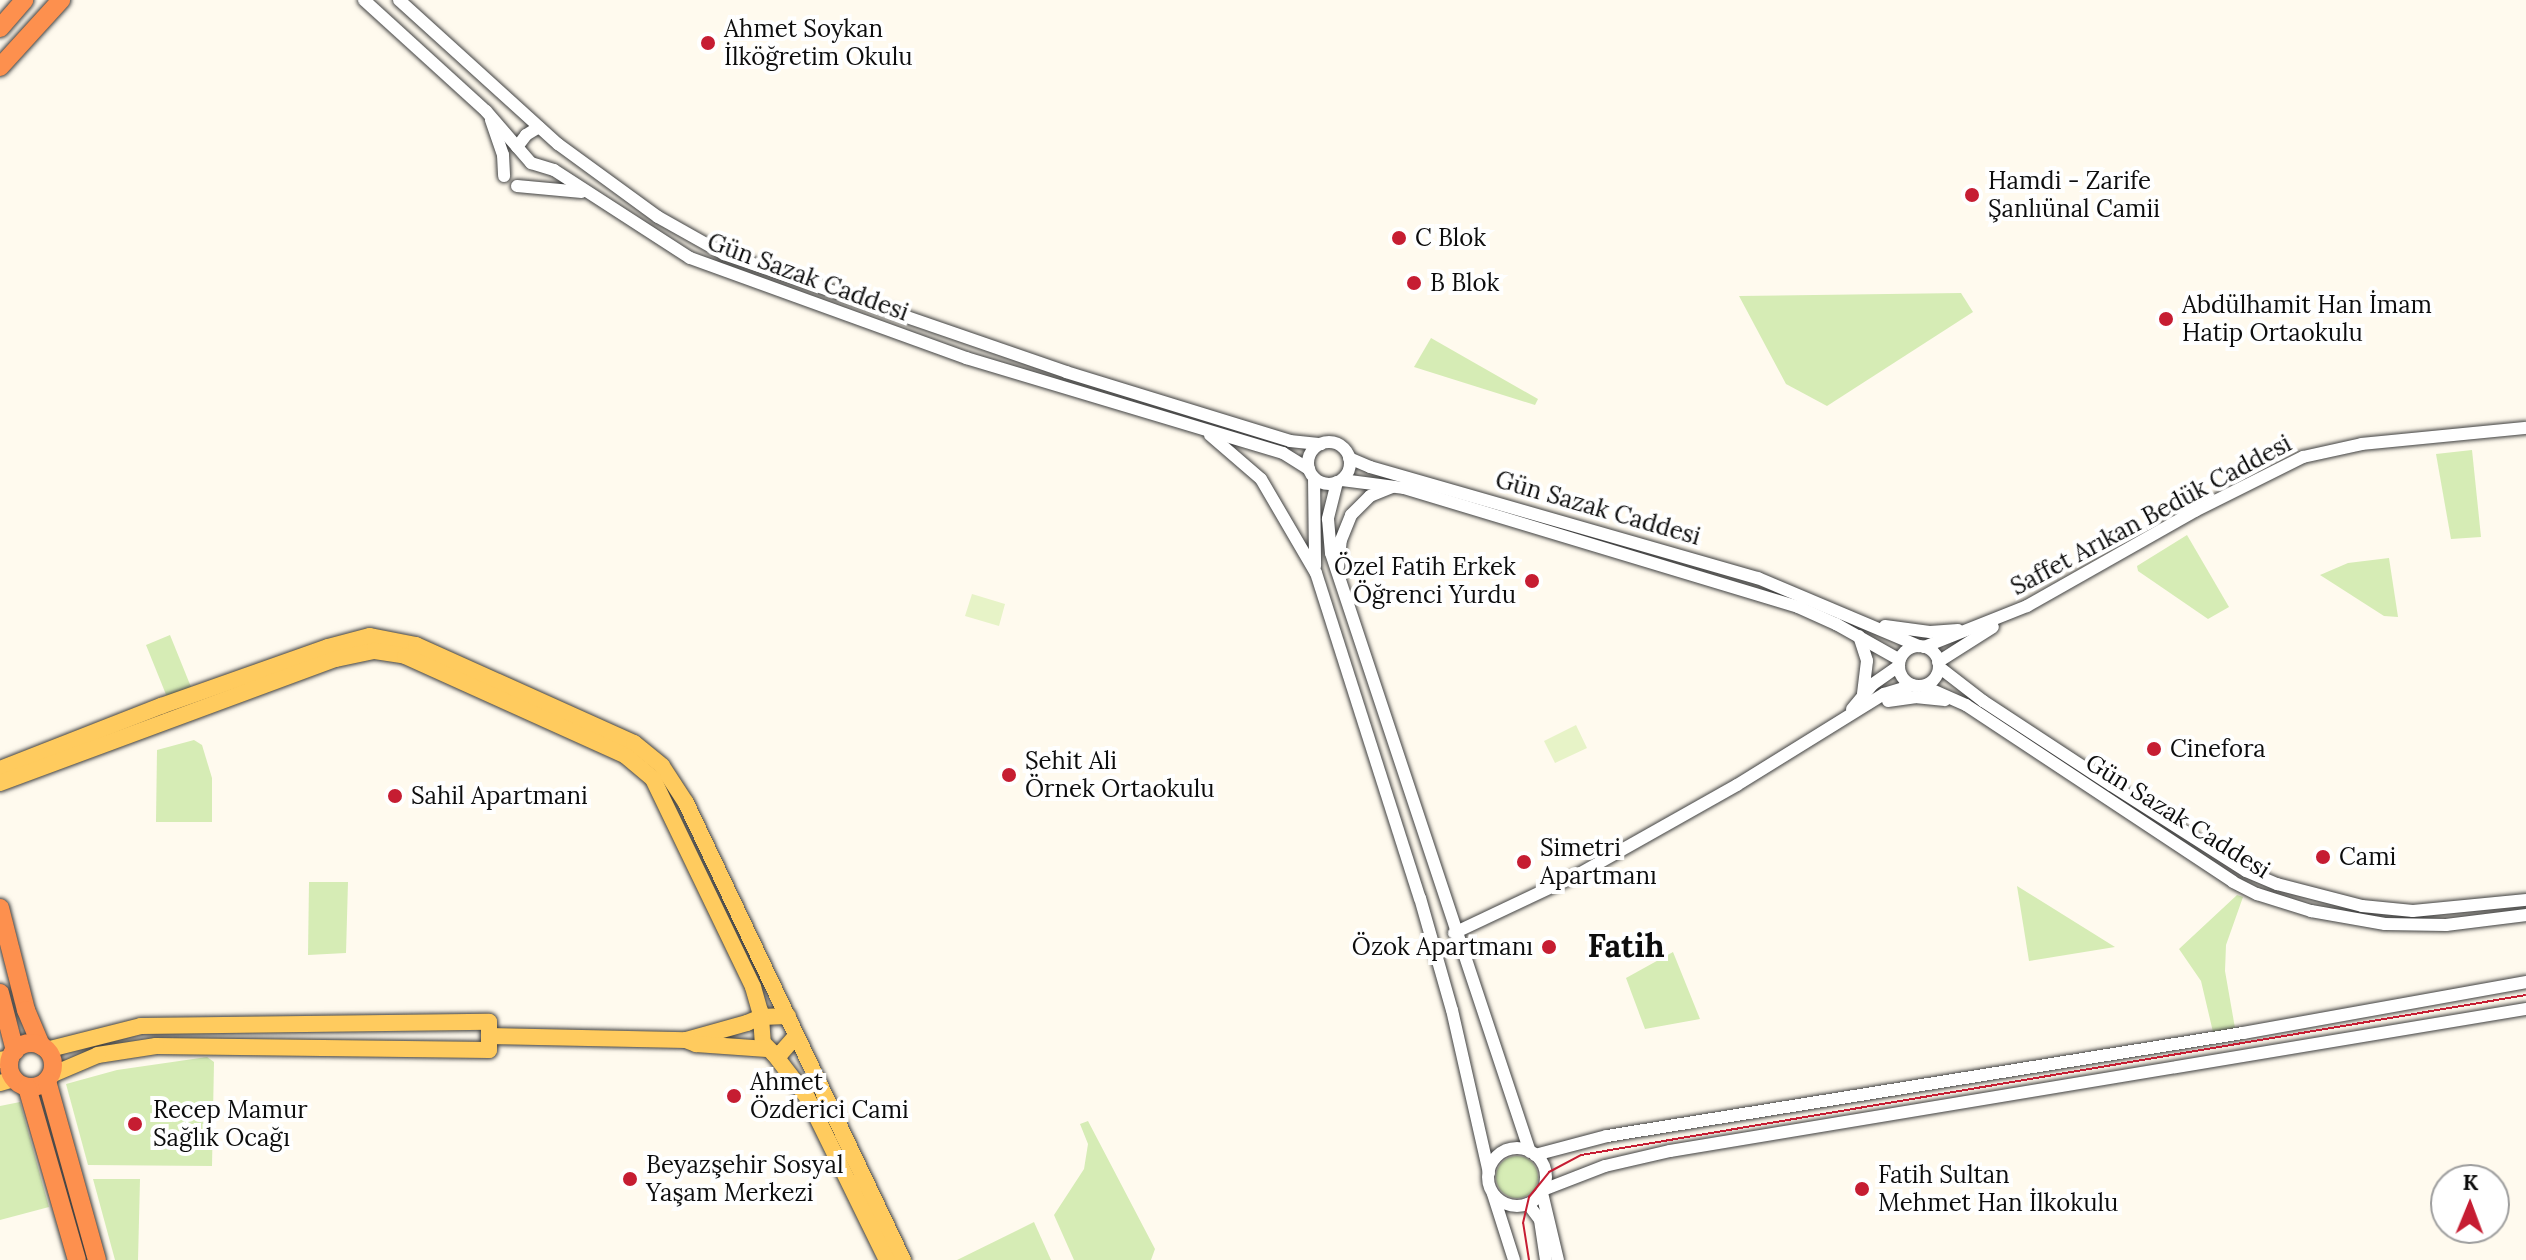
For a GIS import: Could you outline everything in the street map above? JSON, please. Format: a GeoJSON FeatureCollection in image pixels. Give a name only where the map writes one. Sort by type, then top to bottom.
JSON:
{"type":"FeatureCollection","features":[{"type":"Feature","properties":{"kind":"highway"},"geometry":{"type":"LineString","coordinates":[[0,28],[24,0]]}},
{"type":"Feature","properties":{"kind":"highway"},"geometry":{"type":"LineString","coordinates":[[0,67],[61,0]]}},
{"type":"Feature","properties":{"kind":"highway"},"geometry":{"type":"LineString","coordinates":[[0,908],[26,1010],[43,1048],[53,1062],[49,1078],[97,1260]]}},
{"type":"Feature","properties":{"kind":"highway"},"geometry":{"type":"LineString","coordinates":[[0,993],[14,1083],[77,1260]]}},
{"type":"Feature","properties":{"kind":"highway"},"geometry":{"type":"LineString","coordinates":[[8,1056],[27,1044],[43,1048]]}},
{"type":"Feature","properties":{"kind":"highway"},"geometry":{"type":"LineString","coordinates":[[14,1083],[49,1078]]}},
{"type":"Feature","properties":{"kind":"main road"},"geometry":{"type":"LineString","coordinates":[[0,769],[161,706],[342,642],[370,636],[402,640],[634,743],[656,759],[686,803],[776,999],[788,1016],[903,1260]]}},
{"type":"Feature","properties":{"kind":"main road"},"geometry":{"type":"LineString","coordinates":[[0,783],[336,659],[366,652],[397,654],[626,756],[646,772],[664,797],[753,987],[761,1017],[763,1043],[807,1097],[887,1260]]}},
{"type":"Feature","properties":{"kind":"main road"},"geometry":{"type":"LineString","coordinates":[[43,1048],[141,1026],[686,1040],[761,1017],[788,1016]]}},
{"type":"Feature","properties":{"kind":"main road"},"geometry":{"type":"LineString","coordinates":[[140,1047],[141,1026]]}},
{"type":"Feature","properties":{"kind":"main road"},"geometry":{"type":"LineString","coordinates":[[49,1078],[98,1055],[140,1047],[489,1036]]}},
{"type":"Feature","properties":{"kind":"main road"},"geometry":{"type":"LineString","coordinates":[[686,1040],[696,1044],[770,1052],[788,1050],[796,1036]]}},
{"type":"Feature","properties":{"kind":"street","name":"Gün Sazak Caddesi"},"geometry":{"type":"LineString","coordinates":[[364,0],[489,114],[531,163],[554,170],[676,250],[720,271],[966,358],[1283,453],[1312,474]]}},
{"type":"Feature","properties":{"kind":"street","name":"Gün Sazak Caddesi"},"geometry":{"type":"LineString","coordinates":[[399,0],[558,144],[671,225],[745,263],[1066,372],[1290,441],[1321,444]]}},
{"type":"Feature","properties":{"kind":"street"},"geometry":{"type":"LineString","coordinates":[[489,114],[503,155],[504,176]]}},
{"type":"Feature","properties":{"kind":"street"},"geometry":{"type":"LineString","coordinates":[[517,147],[526,135],[539,127]]}},
{"type":"Feature","properties":{"kind":"street"},"geometry":{"type":"LineString","coordinates":[[539,166],[549,162],[557,153],[558,144]]}},
{"type":"Feature","properties":{"kind":"street"},"geometry":{"type":"LineString","coordinates":[[517,186],[587,193]]}},
{"type":"Feature","properties":{"kind":"street"},"geometry":{"type":"LineString","coordinates":[[1197,427],[1237,455],[1261,479],[1316,573],[1420,898],[1455,1023],[1492,1191],[1514,1260]]}},
{"type":"Feature","properties":{"kind":"street","name":"Saffet Arıkan Bedük Caddesi"},"geometry":{"type":"LineString","coordinates":[[1988,623],[2009,615],[2195,511],[2303,457],[2354,445],[2526,428]]}},
{"type":"Feature","properties":{"kind":"street"},"geometry":{"type":"LineString","coordinates":[[1316,573],[1310,455],[1321,444],[1335,444],[1349,458],[1349,467],[1339,481],[1327,527],[1338,570],[1454,933],[1533,1153],[1545,1169],[1542,1191],[1558,1260]]}},
{"type":"Feature","properties":{"kind":"street","name":"Gün Sazak Caddesi"},"geometry":{"type":"LineString","coordinates":[[1349,458],[1370,467],[1758,578],[1922,647]]}},
{"type":"Feature","properties":{"kind":"street"},"geometry":{"type":"LineString","coordinates":[[1312,474],[1322,483],[1339,481]]}},
{"type":"Feature","properties":{"kind":"street","name":"Gün Sazak Caddesi"},"geometry":{"type":"LineString","coordinates":[[1339,481],[1397,487],[1798,607],[1859,636],[1899,663]]}},
{"type":"Feature","properties":{"kind":"street"},"geometry":{"type":"LineString","coordinates":[[1338,570],[1341,540],[1351,515],[1370,496],[1397,487]]}},
{"type":"Feature","properties":{"kind":"street"},"geometry":{"type":"LineString","coordinates":[[1454,933],[1579,874],[1737,785],[1884,694],[1932,681],[1938,664],[2009,615]]}},
{"type":"Feature","properties":{"kind":"street"},"geometry":{"type":"LineString","coordinates":[[1862,621],[1930,632],[1988,623]]}},
{"type":"Feature","properties":{"kind":"street"},"geometry":{"type":"LineString","coordinates":[[1847,715],[1863,694],[1899,663],[1905,652],[1988,623]]}},
{"type":"Feature","properties":{"kind":"street"},"geometry":{"type":"LineString","coordinates":[[1859,636],[1867,661],[1863,694]]}},
{"type":"Feature","properties":{"kind":"street"},"geometry":{"type":"LineString","coordinates":[[1922,647],[1938,664]]}},
{"type":"Feature","properties":{"kind":"street"},"geometry":{"type":"LineString","coordinates":[[1899,663],[1904,680],[1918,685]]}},
{"type":"Feature","properties":{"kind":"street","name":"Gün Sazak Caddesi"},"geometry":{"type":"LineString","coordinates":[[1938,664],[1983,701],[2099,778],[2246,871],[2277,884],[2362,906],[2413,911],[2526,900]]}},
{"type":"Feature","properties":{"kind":"street","name":"Gün Sazak Caddesi"},"geometry":{"type":"LineString","coordinates":[[1918,685],[1966,705],[2233,882],[2257,894],[2311,911],[2385,924],[2446,925],[2526,915]]}},
{"type":"Feature","properties":{"kind":"street"},"geometry":{"type":"LineString","coordinates":[[1847,715],[1907,697],[1966,705]]}},
{"type":"Feature","properties":{"kind":"street"},"geometry":{"type":"LineString","coordinates":[[1489,1173],[1497,1157],[1507,1151],[1533,1153],[1621,1134],[2243,1033],[2526,982]]}},
{"type":"Feature","properties":{"kind":"street"},"geometry":{"type":"LineString","coordinates":[[1492,1191],[1504,1203],[1528,1204],[1542,1191],[1605,1166],[1670,1151],[2526,1009]]}},
{"type":"Feature","properties":{"kind":"street"},"geometry":{"type":"LineString","coordinates":[[1528,1204],[1540,1220],[1546,1260]]}},
{"type":"Feature","properties":{"kind":"green space"},"geometry":{"type":"Polygon","coordinates":[[[1961,293],[1973,312],[1827,406],[1786,384],[1739,296],[1961,293]]]}},
{"type":"Feature","properties":{"kind":"green space"},"geometry":{"type":"Polygon","coordinates":[[[1431,338],[1538,399],[1535,405],[1414,367],[1431,338]]]}},
{"type":"Feature","properties":{"kind":"green space"},"geometry":{"type":"Polygon","coordinates":[[[2472,450],[2481,537],[2451,539],[2436,454],[2472,450]]]}},
{"type":"Feature","properties":{"kind":"green space"},"geometry":{"type":"Polygon","coordinates":[[[2187,535],[2229,607],[2208,619],[2138,571],[2137,566],[2187,535]]]}},
{"type":"Feature","properties":{"kind":"green space"},"geometry":{"type":"Polygon","coordinates":[[[2389,558],[2398,617],[2384,616],[2320,575],[2348,563],[2389,558]]]}},
{"type":"Feature","properties":{"kind":"green space"},"geometry":{"type":"Polygon","coordinates":[[[972,594],[1005,604],[999,626],[965,616],[972,594]]]}},
{"type":"Feature","properties":{"kind":"green space"},"geometry":{"type":"Polygon","coordinates":[[[170,635],[191,687],[167,697],[146,645],[170,635]]]}},
{"type":"Feature","properties":{"kind":"green space"},"geometry":{"type":"Polygon","coordinates":[[[1576,725],[1587,748],[1555,763],[1544,741],[1576,725]]]}},
{"type":"Feature","properties":{"kind":"green space"},"geometry":{"type":"Polygon","coordinates":[[[194,740],[202,745],[212,778],[212,822],[156,822],[157,750],[194,740]]]}},
{"type":"Feature","properties":{"kind":"green space"},"geometry":{"type":"Polygon","coordinates":[[[309,882],[348,882],[346,953],[308,955],[309,882]]]}},
{"type":"Feature","properties":{"kind":"green space"},"geometry":{"type":"Polygon","coordinates":[[[2017,886],[2115,947],[2029,961],[2017,886]]]}},
{"type":"Feature","properties":{"kind":"green space"},"geometry":{"type":"Polygon","coordinates":[[[2237,895],[2243,897],[2226,945],[2225,971],[2235,1028],[2213,1032],[2201,981],[2179,949],[2237,895]]]}},
{"type":"Feature","properties":{"kind":"green space"},"geometry":{"type":"Polygon","coordinates":[[[1673,952],[1700,1019],[1645,1029],[1626,978],[1673,952]]]}},
{"type":"Feature","properties":{"kind":"green space"},"geometry":{"type":"Polygon","coordinates":[[[207,1057],[214,1062],[212,1166],[88,1165],[66,1084],[117,1070],[207,1057]]]}},
{"type":"Feature","properties":{"kind":"green space"},"geometry":{"type":"Polygon","coordinates":[[[20,1102],[49,1207],[0,1220],[0,1106],[20,1102]]]}},
{"type":"Feature","properties":{"kind":"green space"},"geometry":{"type":"Polygon","coordinates":[[[1088,1121],[1155,1249],[1151,1260],[1074,1260],[1054,1215],[1084,1169],[1088,1144],[1080,1124],[1088,1121]]]}},
{"type":"Feature","properties":{"kind":"green space"},"geometry":{"type":"Polygon","coordinates":[[[1517,1156],[1532,1162],[1538,1177],[1532,1192],[1517,1198],[1502,1192],[1496,1177],[1502,1162],[1517,1156]]]}},
{"type":"Feature","properties":{"kind":"green space"},"geometry":{"type":"Polygon","coordinates":[[[93,1179],[140,1179],[138,1260],[115,1260],[93,1179]]]}},
{"type":"Feature","properties":{"kind":"green space"},"geometry":{"type":"Polygon","coordinates":[[[1034,1222],[1051,1260],[957,1260],[1034,1222]]]}},
{"type":"Feature","properties":{"kind":"tram line"},"geometry":{"type":"LineString","coordinates":[[1529,1260],[1523,1223],[1529,1197],[1549,1172],[1581,1155],[2526,995]]}},
{"type":"Feature","properties":{"kind":"place","name":"Ahmet Soykan İlköğretim Okulu"},"geometry":{"type":"Point","coordinates":[708,43]}},
{"type":"Feature","properties":{"kind":"place","name":"Hamdi - Zarife Şanlıünal Camii"},"geometry":{"type":"Point","coordinates":[1972,195]}},
{"type":"Feature","properties":{"kind":"place","name":"C Blok"},"geometry":{"type":"Point","coordinates":[1399,238]}},
{"type":"Feature","properties":{"kind":"place","name":"B Blok"},"geometry":{"type":"Point","coordinates":[1414,283]}},
{"type":"Feature","properties":{"kind":"place","name":"Abdülhamit Han İmam Hatip Ortaokulu"},"geometry":{"type":"Point","coordinates":[2166,319]}},
{"type":"Feature","properties":{"kind":"place","name":"Özel Fatih Erkek Öğrenci Yurdu"},"geometry":{"type":"Point","coordinates":[1532,581]}},
{"type":"Feature","properties":{"kind":"place","name":"Cinefora"},"geometry":{"type":"Point","coordinates":[2154,749]}},
{"type":"Feature","properties":{"kind":"place","name":"Şehit Ali Örnek Ortaokulu"},"geometry":{"type":"Point","coordinates":[1009,775]}},
{"type":"Feature","properties":{"kind":"place","name":"Sahil Apartmani"},"geometry":{"type":"Point","coordinates":[395,796]}},
{"type":"Feature","properties":{"kind":"place","name":"Cami"},"geometry":{"type":"Point","coordinates":[2323,857]}},
{"type":"Feature","properties":{"kind":"place","name":"Simetri Apartmanı"},"geometry":{"type":"Point","coordinates":[1524,862]}},
{"type":"Feature","properties":{"kind":"place","name":"Özok Apartmanı"},"geometry":{"type":"Point","coordinates":[1549,947]}},
{"type":"Feature","properties":{"kind":"place","name":"Ahmet Özderici Cami"},"geometry":{"type":"Point","coordinates":[734,1096]}},
{"type":"Feature","properties":{"kind":"place","name":"Recep Mamur Sağlık Ocağı"},"geometry":{"type":"Point","coordinates":[135,1124]}},
{"type":"Feature","properties":{"kind":"place","name":"Beyazşehir Sosyal Yaşam Merkezi"},"geometry":{"type":"Point","coordinates":[630,1179]}},
{"type":"Feature","properties":{"kind":"place","name":"Fatih Sultan Mehmet Han İlkokulu"},"geometry":{"type":"Point","coordinates":[1862,1189]}},
{"type":"Feature","properties":{"kind":"district","name":"Fatih"},"geometry":{"type":"Point","coordinates":[1626,946]}}]}
